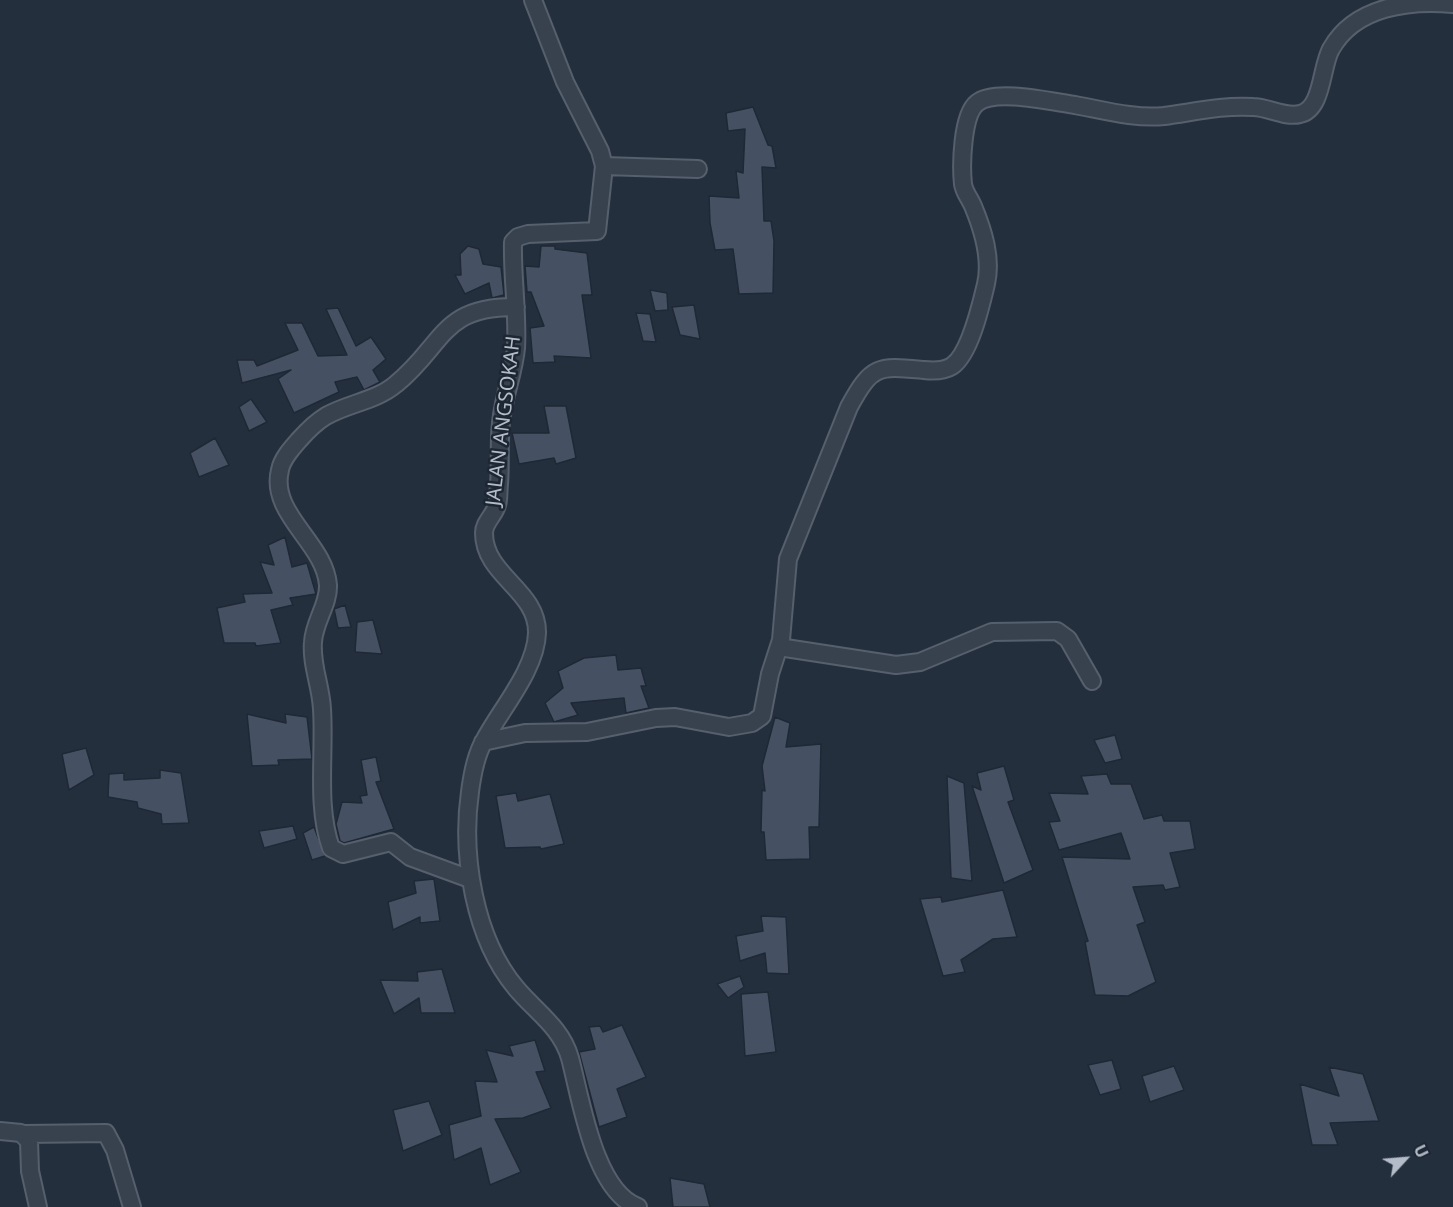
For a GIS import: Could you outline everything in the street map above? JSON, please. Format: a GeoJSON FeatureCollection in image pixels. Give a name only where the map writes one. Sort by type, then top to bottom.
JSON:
{"type":"FeatureCollection","features":[{"type":"Feature","properties":{"kind":"street","name":"JALAN ANGSOKAH"},"geometry":{"type":"LineString","coordinates":[[533,0],[565,82],[600,151],[604,166],[597,231],[528,234],[514,238],[512,252],[516,307],[514,362],[499,436],[497,506],[484,531],[486,550],[492,563],[523,594],[535,618],[537,634],[535,646],[517,689],[483,742],[470,791],[470,879],[487,936],[500,964],[522,995],[561,1034],[596,1152],[606,1177],[613,1190],[623,1200],[638,1207]]}},
{"type":"Feature","properties":{"kind":"street"},"geometry":{"type":"LineString","coordinates":[[483,742],[525,733],[587,732],[656,718],[675,717],[729,727],[752,723],[762,716],[766,705],[770,674],[779,647],[788,559],[849,407],[860,386],[868,376],[890,367],[930,370],[952,366],[960,358],[972,332],[987,281],[988,252],[978,220],[963,187],[963,145],[971,108],[980,100],[991,97],[1030,98],[1141,116],[1163,116],[1224,107],[1253,106],[1299,114],[1310,109],[1315,101],[1331,48],[1349,29],[1370,14],[1399,4],[1429,2],[1453,4]]}},
{"type":"Feature","properties":{"kind":"street"},"geometry":{"type":"LineString","coordinates":[[604,166],[698,169]]}},
{"type":"Feature","properties":{"kind":"street"},"geometry":{"type":"LineString","coordinates":[[470,879],[410,857],[391,842],[343,854],[331,848],[323,819],[325,756],[322,709],[312,660],[313,639],[328,596],[328,583],[314,549],[288,511],[278,481],[284,459],[317,422],[328,415],[380,395],[397,384],[455,322],[473,312],[494,307],[516,307]]}},
{"type":"Feature","properties":{"kind":"street"},"geometry":{"type":"LineString","coordinates":[[779,647],[896,665],[920,662],[992,632],[1057,631],[1068,639],[1092,681]]}},
{"type":"Feature","properties":{"kind":"street"},"geometry":{"type":"LineString","coordinates":[[0,1131],[25,1134],[106,1133],[115,1150],[132,1207]]}},
{"type":"Feature","properties":{"kind":"street"},"geometry":{"type":"LineString","coordinates":[[25,1134],[29,1141],[30,1171],[38,1207]]}},
{"type":"Feature","properties":{"kind":"building"},"geometry":{"type":"Polygon","coordinates":[[[753,107],[768,145],[772,146],[776,168],[762,167],[764,221],[771,221],[774,241],[773,293],[739,294],[733,249],[715,250],[710,223],[709,196],[739,198],[736,171],[743,173],[745,129],[728,131],[726,113],[753,107]]]}},
{"type":"Feature","properties":{"kind":"building"},"geometry":{"type":"Polygon","coordinates":[[[468,246],[479,249],[483,264],[501,267],[504,295],[492,298],[489,283],[465,294],[455,275],[461,275],[460,254],[468,246]]]}},
{"type":"Feature","properties":{"kind":"building"},"geometry":{"type":"Polygon","coordinates":[[[541,246],[555,246],[555,249],[587,253],[592,295],[582,295],[591,358],[554,356],[555,362],[533,363],[530,328],[544,326],[531,292],[527,292],[525,266],[539,267],[541,246]]]}},
{"type":"Feature","properties":{"kind":"building"},"geometry":{"type":"Polygon","coordinates":[[[650,290],[667,293],[668,310],[655,311],[650,290]]]}},
{"type":"Feature","properties":{"kind":"building"},"geometry":{"type":"Polygon","coordinates":[[[694,305],[700,339],[680,335],[672,307],[694,305]]]}},
{"type":"Feature","properties":{"kind":"building"},"geometry":{"type":"Polygon","coordinates":[[[338,308],[356,346],[371,337],[386,359],[373,370],[380,382],[364,390],[357,377],[335,382],[339,392],[294,413],[278,379],[291,370],[242,383],[237,360],[254,360],[257,366],[298,350],[285,323],[302,323],[318,356],[347,355],[326,309],[338,308]]]}},
{"type":"Feature","properties":{"kind":"building"},"geometry":{"type":"Polygon","coordinates":[[[636,313],[650,314],[656,342],[643,341],[636,313]]]}},
{"type":"Feature","properties":{"kind":"building"},"geometry":{"type":"Polygon","coordinates":[[[251,399],[267,422],[249,431],[239,407],[251,399]]]}},
{"type":"Feature","properties":{"kind":"building"},"geometry":{"type":"Polygon","coordinates":[[[544,406],[566,406],[576,458],[556,464],[554,458],[519,464],[512,433],[549,433],[544,406]]]}},
{"type":"Feature","properties":{"kind":"building"},"geometry":{"type":"Polygon","coordinates":[[[215,438],[229,465],[199,477],[190,453],[215,438]]]}},
{"type":"Feature","properties":{"kind":"building"},"geometry":{"type":"Polygon","coordinates":[[[285,537],[292,567],[307,563],[316,594],[290,598],[293,605],[271,610],[281,643],[256,646],[255,643],[224,643],[217,608],[245,602],[243,594],[272,593],[260,562],[274,565],[268,545],[285,537]]]}},
{"type":"Feature","properties":{"kind":"building"},"geometry":{"type":"Polygon","coordinates":[[[345,605],[351,627],[338,628],[334,609],[345,605]]]}},
{"type":"Feature","properties":{"kind":"building"},"geometry":{"type":"Polygon","coordinates":[[[373,620],[382,654],[355,652],[357,622],[373,620]]]}},
{"type":"Feature","properties":{"kind":"building"},"geometry":{"type":"Polygon","coordinates":[[[616,655],[618,670],[641,668],[646,686],[641,686],[649,708],[626,713],[624,698],[571,703],[578,715],[554,722],[545,703],[563,688],[558,671],[584,658],[616,655]]]}},
{"type":"Feature","properties":{"kind":"building"},"geometry":{"type":"Polygon","coordinates":[[[247,714],[286,723],[285,714],[307,717],[312,759],[278,760],[279,765],[252,766],[247,714]]]}},
{"type":"Feature","properties":{"kind":"building"},"geometry":{"type":"Polygon","coordinates":[[[775,717],[790,723],[786,747],[821,744],[819,827],[809,827],[810,859],[766,860],[764,832],[761,832],[762,790],[765,791],[762,766],[775,717]]]}},
{"type":"Feature","properties":{"kind":"building"},"geometry":{"type":"Polygon","coordinates":[[[1115,735],[1122,759],[1105,763],[1094,740],[1115,735]]]}},
{"type":"Feature","properties":{"kind":"building"},"geometry":{"type":"Polygon","coordinates":[[[86,748],[94,775],[69,790],[62,754],[86,748]]]}},
{"type":"Feature","properties":{"kind":"building"},"geometry":{"type":"Polygon","coordinates":[[[376,757],[381,781],[376,782],[394,829],[344,843],[340,841],[336,824],[342,802],[362,803],[360,796],[367,795],[361,760],[376,757]]]}},
{"type":"Feature","properties":{"kind":"building"},"geometry":{"type":"Polygon","coordinates":[[[1004,766],[1014,800],[1008,802],[1033,870],[1004,883],[972,786],[981,790],[977,773],[1004,766]]]}},
{"type":"Feature","properties":{"kind":"building"},"geometry":{"type":"Polygon","coordinates":[[[160,770],[181,773],[189,823],[162,824],[161,814],[138,808],[137,802],[108,797],[109,774],[124,773],[124,780],[160,778],[160,770]]]}},
{"type":"Feature","properties":{"kind":"building"},"geometry":{"type":"Polygon","coordinates":[[[1107,774],[1111,784],[1131,784],[1144,819],[1162,815],[1164,821],[1190,821],[1195,849],[1170,853],[1180,887],[1165,890],[1163,885],[1133,887],[1145,922],[1137,925],[1156,982],[1128,996],[1095,995],[1085,942],[1088,941],[1062,857],[1130,859],[1121,833],[1059,850],[1049,822],[1060,821],[1049,793],[1088,794],[1081,776],[1107,774]]]}},
{"type":"Feature","properties":{"kind":"building"},"geometry":{"type":"Polygon","coordinates":[[[947,776],[964,783],[972,881],[951,878],[947,776]]]}},
{"type":"Feature","properties":{"kind":"building"},"geometry":{"type":"Polygon","coordinates":[[[516,793],[518,801],[550,794],[564,844],[541,849],[540,847],[505,848],[496,796],[516,793]]]}},
{"type":"Feature","properties":{"kind":"building"},"geometry":{"type":"Polygon","coordinates":[[[293,826],[297,839],[264,848],[259,831],[293,826]]]}},
{"type":"Feature","properties":{"kind":"building"},"geometry":{"type":"Polygon","coordinates":[[[314,827],[325,856],[312,860],[303,833],[314,827]]]}},
{"type":"Feature","properties":{"kind":"building"},"geometry":{"type":"Polygon","coordinates":[[[434,879],[440,921],[420,923],[420,917],[393,930],[388,902],[416,893],[414,881],[434,879]]]}},
{"type":"Feature","properties":{"kind":"building"},"geometry":{"type":"Polygon","coordinates":[[[1003,890],[1017,937],[993,939],[961,960],[965,972],[943,976],[920,899],[941,897],[942,902],[1003,890]]]}},
{"type":"Feature","properties":{"kind":"building"},"geometry":{"type":"Polygon","coordinates":[[[761,916],[786,917],[789,974],[767,973],[765,953],[740,961],[736,936],[763,931],[761,916]]]}},
{"type":"Feature","properties":{"kind":"building"},"geometry":{"type":"Polygon","coordinates":[[[442,969],[455,1013],[421,1013],[419,998],[394,1014],[380,980],[418,981],[417,972],[442,969]]]}},
{"type":"Feature","properties":{"kind":"building"},"geometry":{"type":"Polygon","coordinates":[[[740,976],[744,987],[728,998],[717,984],[740,976]]]}},
{"type":"Feature","properties":{"kind":"building"},"geometry":{"type":"Polygon","coordinates":[[[768,992],[776,1052],[745,1056],[741,994],[768,992]]]}},
{"type":"Feature","properties":{"kind":"building"},"geometry":{"type":"Polygon","coordinates":[[[622,1025],[646,1077],[617,1089],[627,1117],[599,1127],[579,1052],[595,1049],[589,1027],[600,1026],[603,1032],[622,1025]]]}},
{"type":"Feature","properties":{"kind":"building"},"geometry":{"type":"Polygon","coordinates":[[[535,1040],[545,1071],[536,1072],[551,1108],[523,1118],[495,1119],[521,1172],[490,1185],[481,1148],[454,1160],[449,1125],[481,1116],[475,1081],[497,1082],[486,1050],[513,1056],[509,1046],[535,1040]]]}},
{"type":"Feature","properties":{"kind":"building"},"geometry":{"type":"Polygon","coordinates":[[[1112,1060],[1121,1089],[1100,1095],[1088,1065],[1112,1060]]]}},
{"type":"Feature","properties":{"kind":"building"},"geometry":{"type":"Polygon","coordinates":[[[1174,1066],[1184,1090],[1150,1102],[1142,1076],[1174,1066]]]}},
{"type":"Feature","properties":{"kind":"building"},"geometry":{"type":"Polygon","coordinates":[[[1329,1067],[1363,1074],[1379,1121],[1330,1123],[1338,1145],[1312,1145],[1300,1084],[1339,1096],[1329,1067]]]}},
{"type":"Feature","properties":{"kind":"building"},"geometry":{"type":"Polygon","coordinates":[[[429,1101],[442,1135],[403,1151],[393,1110],[429,1101]]]}},
{"type":"Feature","properties":{"kind":"building"},"geometry":{"type":"Polygon","coordinates":[[[670,1178],[704,1184],[710,1207],[673,1207],[670,1178]]]}}]}
